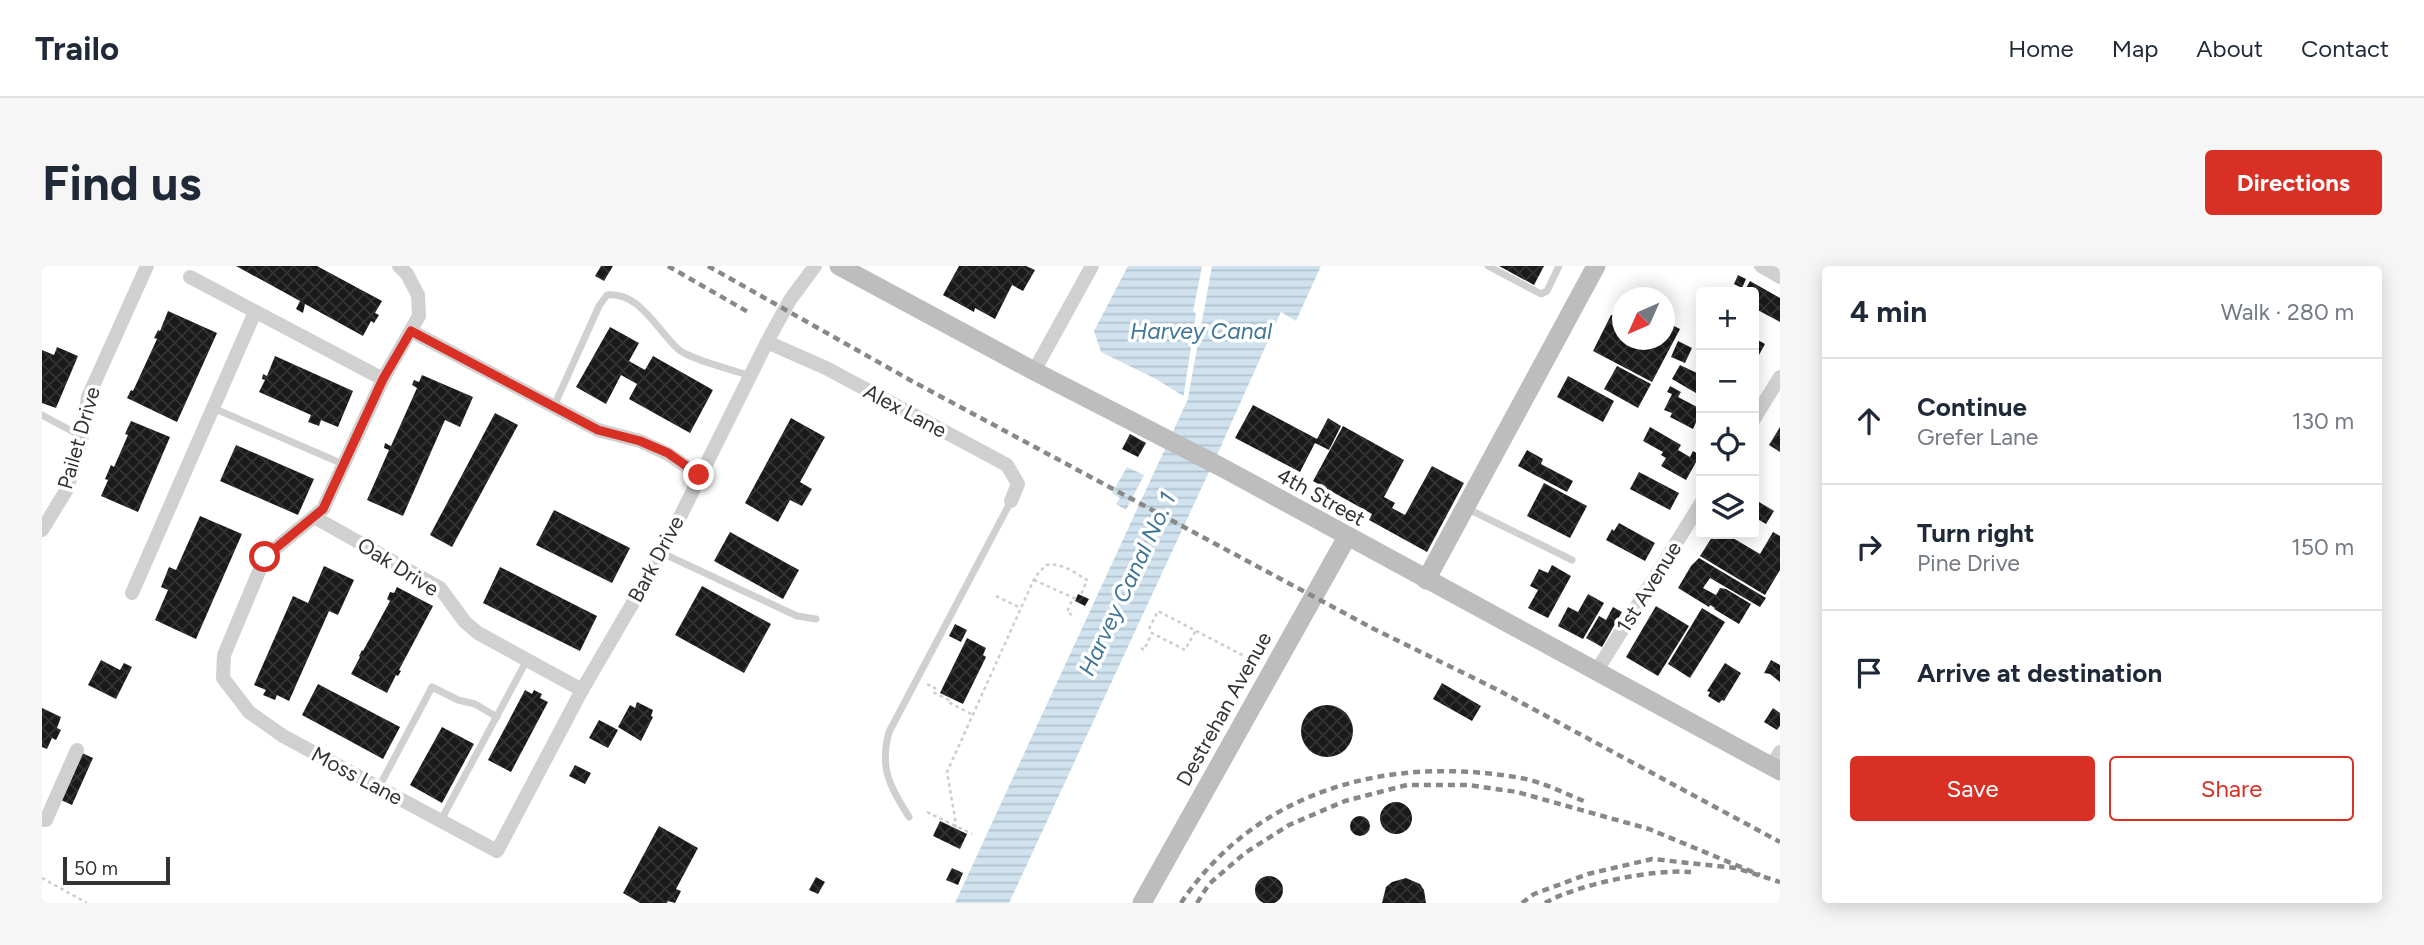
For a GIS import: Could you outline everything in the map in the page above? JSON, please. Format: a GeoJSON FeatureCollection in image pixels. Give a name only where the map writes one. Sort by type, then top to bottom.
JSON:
{"type":"FeatureCollection","features":[{"type":"Feature","properties":{"kind":"main road","name":"4th Street"},"geometry":{"type":"LineString","coordinates":[[839,266],[1034,371],[1223,468],[1596,671],[1777,763]]}},
{"type":"Feature","properties":{"kind":"main road"},"geometry":{"type":"LineString","coordinates":[[1426,580],[1596,266]]}},
{"type":"Feature","properties":{"kind":"main road","name":"Destrehan Avenue"},"geometry":{"type":"LineString","coordinates":[[1142,903],[1347,537]]}},
{"type":"Feature","properties":{"kind":"street","name":"Pailet Drive"},"geometry":{"type":"LineString","coordinates":[[42,530],[67,489],[82,436],[88,397],[147,266]]}},
{"type":"Feature","properties":{"kind":"street"},"geometry":{"type":"LineString","coordinates":[[314,517],[323,509],[383,379],[419,316],[418,295],[400,266]]}},
{"type":"Feature","properties":{"kind":"street","name":"Bark Drive"},"geometry":{"type":"LineString","coordinates":[[497,851],[582,690],[662,553],[790,299],[815,266]]}},
{"type":"Feature","properties":{"kind":"street"},"geometry":{"type":"LineString","coordinates":[[1034,371],[1092,266]]}},
{"type":"Feature","properties":{"kind":"street"},"geometry":{"type":"LineString","coordinates":[[1761,266],[1780,276]]}},
{"type":"Feature","properties":{"kind":"street"},"geometry":{"type":"LineString","coordinates":[[190,277],[383,379]]}},
{"type":"Feature","properties":{"kind":"street"},"geometry":{"type":"LineString","coordinates":[[132,593],[255,312]]}},
{"type":"Feature","properties":{"kind":"street"},"geometry":{"type":"LineString","coordinates":[[411,331],[598,430],[640,441],[668,453],[699,475]]}},
{"type":"Feature","properties":{"kind":"street","name":"Alex Lane"},"geometry":{"type":"LineString","coordinates":[[767,342],[826,368],[1007,465],[1018,484],[1010,501]]}},
{"type":"Feature","properties":{"kind":"street"},"geometry":{"type":"LineString","coordinates":[[1758,413],[1780,377]]}},
{"type":"Feature","properties":{"kind":"street","name":"1st Avenue"},"geometry":{"type":"LineString","coordinates":[[1596,671],[1696,511]]}},
{"type":"Feature","properties":{"kind":"street","name":"Oak Drive"},"geometry":{"type":"LineString","coordinates":[[314,517],[440,589],[465,622],[478,633],[582,690]]}},
{"type":"Feature","properties":{"kind":"street","name":"Moss Lane"},"geometry":{"type":"LineString","coordinates":[[314,517],[265,557],[224,654],[223,678],[249,712],[283,736],[497,851]]}},
{"type":"Feature","properties":{"kind":"street"},"geometry":{"type":"LineString","coordinates":[[42,820],[46,820],[77,750]]}},
{"type":"Feature","properties":{"kind":"lane"},"geometry":{"type":"LineString","coordinates":[[1488,266],[1541,294],[1547,291],[1559,266]]}},
{"type":"Feature","properties":{"kind":"lane"},"geometry":{"type":"LineString","coordinates":[[554,407],[599,306],[607,295],[620,294],[642,308],[680,352],[750,376]]}},
{"type":"Feature","properties":{"kind":"lane"},"geometry":{"type":"LineString","coordinates":[[213,408],[343,464]]}},
{"type":"Feature","properties":{"kind":"lane"},"geometry":{"type":"LineString","coordinates":[[42,415],[82,436]]}},
{"type":"Feature","properties":{"kind":"lane"},"geometry":{"type":"LineString","coordinates":[[909,817],[890,786],[885,768],[884,750],[889,732],[1010,501]]}},
{"type":"Feature","properties":{"kind":"lane"},"geometry":{"type":"LineString","coordinates":[[1465,508],[1572,560]]}},
{"type":"Feature","properties":{"kind":"lane"},"geometry":{"type":"LineString","coordinates":[[662,553],[797,616],[816,619]]}},
{"type":"Feature","properties":{"kind":"lane"},"geometry":{"type":"LineString","coordinates":[[441,821],[527,660]]}},
{"type":"Feature","properties":{"kind":"lane"},"geometry":{"type":"LineString","coordinates":[[379,787],[432,687],[458,700],[475,704],[497,717]]}},
{"type":"Feature","properties":{"kind":"path"},"geometry":{"type":"LineString","coordinates":[[955,827],[947,772],[1034,580],[1042,568],[1054,564],[1087,580],[1081,595]]}},
{"type":"Feature","properties":{"kind":"path"},"geometry":{"type":"LineString","coordinates":[[1034,580],[1074,598],[1067,612],[1072,615]]}},
{"type":"Feature","properties":{"kind":"path"},"geometry":{"type":"LineString","coordinates":[[996,596],[1021,608]]}},
{"type":"Feature","properties":{"kind":"path"},"geometry":{"type":"LineString","coordinates":[[1149,629],[1158,611],[1248,657],[1252,650]]}},
{"type":"Feature","properties":{"kind":"path"},"geometry":{"type":"LineString","coordinates":[[1141,648],[1144,650],[1152,633],[1185,650],[1196,630]]}},
{"type":"Feature","properties":{"kind":"path"},"geometry":{"type":"LineString","coordinates":[[917,679],[935,688],[933,692],[949,700],[948,702],[973,715]]}},
{"type":"Feature","properties":{"kind":"path"},"geometry":{"type":"LineString","coordinates":[[927,812],[972,834]]}},
{"type":"Feature","properties":{"kind":"path"},"geometry":{"type":"LineString","coordinates":[[42,878],[88,903]]}},
{"type":"Feature","properties":{"kind":"water","name":"Harvey Canal"},"geometry":{"type":"Polygon","coordinates":[[[1128,266],[1321,266],[1296,321],[1281,312],[1009,903],[955,903],[1188,399],[1156,379],[1101,352],[1094,331],[1128,266]]]}},
{"type":"Feature","properties":{"kind":"water"},"geometry":{"type":"Polygon","coordinates":[[[1127,467],[1144,475],[1126,510],[1116,504],[1120,498],[1112,493],[1127,467]]]}},
{"type":"Feature","properties":{"kind":"pier"},"geometry":{"type":"Polygon","coordinates":[[[1202,266],[1212,266],[1188,398],[1134,514],[1131,512],[1183,400],[1196,313],[1193,312],[1202,266]]]}},
{"type":"Feature","properties":{"kind":"building"},"geometry":{"type":"Polygon","coordinates":[[[236,266],[317,266],[382,301],[375,313],[379,315],[374,323],[371,321],[363,336],[305,304],[303,313],[296,309],[300,301],[236,266]]]}},
{"type":"Feature","properties":{"kind":"building"},"geometry":{"type":"Polygon","coordinates":[[[601,266],[613,266],[604,281],[595,276],[601,266]]]}},
{"type":"Feature","properties":{"kind":"building"},"geometry":{"type":"Polygon","coordinates":[[[959,266],[1026,266],[1035,270],[1023,291],[1012,285],[995,319],[975,308],[974,312],[943,295],[959,266]]]}},
{"type":"Feature","properties":{"kind":"building"},"geometry":{"type":"Polygon","coordinates":[[[1499,266],[1544,266],[1534,285],[1499,266]]]}},
{"type":"Feature","properties":{"kind":"building"},"geometry":{"type":"Polygon","coordinates":[[[1738,275],[1746,279],[1742,287],[1734,284],[1738,275]]]}},
{"type":"Feature","properties":{"kind":"building"},"geometry":{"type":"Polygon","coordinates":[[[1750,281],[1780,298],[1780,322],[1759,311],[1759,287],[1747,287],[1750,281]]]}},
{"type":"Feature","properties":{"kind":"building"},"geometry":{"type":"Polygon","coordinates":[[[168,311],[217,333],[177,422],[127,398],[131,390],[133,391],[168,311]]]}},
{"type":"Feature","properties":{"kind":"building"},"geometry":{"type":"Polygon","coordinates":[[[1611,315],[1612,350],[1669,350],[1652,382],[1593,351],[1611,315]]]}},
{"type":"Feature","properties":{"kind":"building"},"geometry":{"type":"Polygon","coordinates":[[[610,327],[639,343],[629,361],[645,370],[653,356],[713,390],[690,433],[629,399],[637,384],[621,375],[606,404],[576,387],[610,327]]]}},
{"type":"Feature","properties":{"kind":"building"},"geometry":{"type":"Polygon","coordinates":[[[1678,341],[1692,348],[1685,363],[1671,357],[1678,341]]]}},
{"type":"Feature","properties":{"kind":"building"},"geometry":{"type":"Polygon","coordinates":[[[1759,341],[1765,344],[1759,355],[1759,341]]]}},
{"type":"Feature","properties":{"kind":"building"},"geometry":{"type":"Polygon","coordinates":[[[57,347],[78,356],[56,408],[42,403],[42,350],[54,355],[57,347]]]}},
{"type":"Feature","properties":{"kind":"building"},"geometry":{"type":"Polygon","coordinates":[[[275,356],[353,391],[338,427],[321,420],[319,426],[308,422],[311,415],[259,392],[265,380],[262,379],[263,374],[267,376],[275,356]]]}},
{"type":"Feature","properties":{"kind":"building"},"geometry":{"type":"Polygon","coordinates":[[[1680,365],[1696,373],[1696,393],[1672,379],[1680,365]]]}},
{"type":"Feature","properties":{"kind":"building"},"geometry":{"type":"Polygon","coordinates":[[[1617,366],[1651,384],[1638,408],[1604,389],[1617,366]]]}},
{"type":"Feature","properties":{"kind":"building"},"geometry":{"type":"Polygon","coordinates":[[[422,375],[473,397],[460,427],[445,420],[403,516],[367,500],[389,450],[384,448],[385,443],[391,446],[417,388],[412,385],[414,380],[419,382],[422,375]]]}},
{"type":"Feature","properties":{"kind":"building"},"geometry":{"type":"Polygon","coordinates":[[[1568,376],[1614,401],[1603,422],[1557,397],[1568,376]]]}},
{"type":"Feature","properties":{"kind":"building"},"geometry":{"type":"Polygon","coordinates":[[[1670,386],[1681,392],[1678,397],[1696,406],[1693,429],[1670,417],[1672,413],[1664,410],[1672,394],[1667,392],[1670,386]]]}},
{"type":"Feature","properties":{"kind":"building"},"geometry":{"type":"Polygon","coordinates":[[[1253,405],[1317,439],[1328,418],[1341,426],[1329,450],[1315,443],[1300,472],[1235,438],[1253,405]]]}},
{"type":"Feature","properties":{"kind":"building"},"geometry":{"type":"Polygon","coordinates":[[[495,413],[518,425],[452,547],[430,535],[495,413]]]}},
{"type":"Feature","properties":{"kind":"building"},"geometry":{"type":"Polygon","coordinates":[[[791,418],[825,437],[800,482],[812,489],[802,506],[790,500],[778,522],[745,503],[791,418]]]}},
{"type":"Feature","properties":{"kind":"building"},"geometry":{"type":"Polygon","coordinates":[[[131,421],[170,437],[138,512],[101,496],[108,480],[105,479],[111,465],[114,467],[131,421]]]}},
{"type":"Feature","properties":{"kind":"building"},"geometry":{"type":"Polygon","coordinates":[[[1343,426],[1404,460],[1384,497],[1395,503],[1392,508],[1405,515],[1432,466],[1464,483],[1427,552],[1369,520],[1372,514],[1313,481],[1343,426]]]}},
{"type":"Feature","properties":{"kind":"building"},"geometry":{"type":"Polygon","coordinates":[[[1650,427],[1681,445],[1678,450],[1690,457],[1693,451],[1696,453],[1696,462],[1686,480],[1661,466],[1666,458],[1661,455],[1663,452],[1643,441],[1650,427]]]}},
{"type":"Feature","properties":{"kind":"building"},"geometry":{"type":"Polygon","coordinates":[[[1780,427],[1780,452],[1769,445],[1780,427]]]}},
{"type":"Feature","properties":{"kind":"building"},"geometry":{"type":"Polygon","coordinates":[[[1130,434],[1146,443],[1138,457],[1122,449],[1130,434]]]}},
{"type":"Feature","properties":{"kind":"building"},"geometry":{"type":"Polygon","coordinates":[[[236,445],[314,479],[298,515],[220,481],[236,445]]]}},
{"type":"Feature","properties":{"kind":"building"},"geometry":{"type":"Polygon","coordinates":[[[1527,450],[1543,459],[1541,464],[1573,481],[1567,492],[1518,466],[1527,450]]]}},
{"type":"Feature","properties":{"kind":"building"},"geometry":{"type":"Polygon","coordinates":[[[1639,472],[1679,493],[1670,510],[1630,489],[1639,472]]]}},
{"type":"Feature","properties":{"kind":"building"},"geometry":{"type":"Polygon","coordinates":[[[1544,483],[1587,506],[1570,538],[1527,516],[1544,483]]]}},
{"type":"Feature","properties":{"kind":"building"},"geometry":{"type":"Polygon","coordinates":[[[1759,502],[1774,511],[1766,524],[1759,520],[1759,502]]]}},
{"type":"Feature","properties":{"kind":"building"},"geometry":{"type":"Polygon","coordinates":[[[554,510],[630,548],[612,583],[536,545],[554,510]]]}},
{"type":"Feature","properties":{"kind":"building"},"geometry":{"type":"Polygon","coordinates":[[[200,516],[242,534],[196,639],[155,620],[168,590],[161,587],[169,567],[176,570],[200,516]]]}},
{"type":"Feature","properties":{"kind":"building"},"geometry":{"type":"Polygon","coordinates":[[[1619,523],[1655,543],[1645,561],[1606,540],[1619,523]]]}},
{"type":"Feature","properties":{"kind":"building"},"geometry":{"type":"Polygon","coordinates":[[[730,532],[799,570],[783,599],[714,561],[730,532]]]}},
{"type":"Feature","properties":{"kind":"building"},"geometry":{"type":"Polygon","coordinates":[[[1773,532],[1780,536],[1780,570],[1765,595],[1700,556],[1711,539],[1734,539],[1760,554],[1773,532]]]}},
{"type":"Feature","properties":{"kind":"building"},"geometry":{"type":"Polygon","coordinates":[[[1699,558],[1766,598],[1760,607],[1710,578],[1703,588],[1716,595],[1720,588],[1726,589],[1751,604],[1739,624],[1678,588],[1699,558]]]}},
{"type":"Feature","properties":{"kind":"building"},"geometry":{"type":"Polygon","coordinates":[[[1552,565],[1571,576],[1548,618],[1528,608],[1538,590],[1530,586],[1539,569],[1548,573],[1552,565]]]}},
{"type":"Feature","properties":{"kind":"building"},"geometry":{"type":"Polygon","coordinates":[[[324,566],[354,580],[338,615],[329,611],[289,701],[277,695],[275,700],[263,695],[266,690],[254,685],[293,596],[308,603],[324,566]]]}},
{"type":"Feature","properties":{"kind":"building"},"geometry":{"type":"Polygon","coordinates":[[[500,567],[597,616],[580,651],[483,603],[500,567]]]}},
{"type":"Feature","properties":{"kind":"building"},"geometry":{"type":"Polygon","coordinates":[[[702,586],[771,624],[744,673],[675,635],[702,586]]]}},
{"type":"Feature","properties":{"kind":"building"},"geometry":{"type":"Polygon","coordinates":[[[397,587],[433,606],[387,693],[351,674],[390,601],[387,599],[390,592],[394,593],[397,587]]]}},
{"type":"Feature","properties":{"kind":"building"},"geometry":{"type":"Polygon","coordinates":[[[1078,594],[1089,599],[1085,606],[1075,601],[1078,594]]]}},
{"type":"Feature","properties":{"kind":"building"},"geometry":{"type":"Polygon","coordinates":[[[1588,594],[1604,603],[1583,639],[1558,626],[1568,607],[1578,612],[1588,594]]]}},
{"type":"Feature","properties":{"kind":"building"},"geometry":{"type":"Polygon","coordinates":[[[1656,606],[1689,626],[1658,676],[1626,657],[1656,606]]]}},
{"type":"Feature","properties":{"kind":"building"},"geometry":{"type":"Polygon","coordinates":[[[1613,607],[1622,612],[1602,647],[1586,638],[1599,616],[1606,620],[1613,607]]]}},
{"type":"Feature","properties":{"kind":"building"},"geometry":{"type":"Polygon","coordinates":[[[1702,608],[1725,622],[1690,678],[1668,664],[1702,608]]]}},
{"type":"Feature","properties":{"kind":"building"},"geometry":{"type":"Polygon","coordinates":[[[955,624],[967,630],[961,642],[949,636],[955,624]]]}},
{"type":"Feature","properties":{"kind":"building"},"geometry":{"type":"Polygon","coordinates":[[[967,638],[986,648],[983,655],[986,657],[963,704],[940,693],[967,638]]]}},
{"type":"Feature","properties":{"kind":"building"},"geometry":{"type":"Polygon","coordinates":[[[101,660],[120,670],[124,663],[132,667],[116,699],[88,685],[101,660]]]}},
{"type":"Feature","properties":{"kind":"building"},"geometry":{"type":"Polygon","coordinates":[[[1771,660],[1780,665],[1780,682],[1764,673],[1771,660]]]}},
{"type":"Feature","properties":{"kind":"building"},"geometry":{"type":"Polygon","coordinates":[[[1725,663],[1741,673],[1724,701],[1719,703],[1708,696],[1710,692],[1707,691],[1725,663]]]}},
{"type":"Feature","properties":{"kind":"building"},"geometry":{"type":"Polygon","coordinates":[[[1442,683],[1481,706],[1472,721],[1433,699],[1442,683]]]}},
{"type":"Feature","properties":{"kind":"building"},"geometry":{"type":"Polygon","coordinates":[[[318,684],[400,727],[383,759],[302,715],[318,684]]]}},
{"type":"Feature","properties":{"kind":"building"},"geometry":{"type":"Polygon","coordinates":[[[525,690],[532,694],[534,690],[542,694],[540,698],[548,702],[511,772],[488,760],[525,690]]]}},
{"type":"Feature","properties":{"kind":"building"},"geometry":{"type":"Polygon","coordinates":[[[637,702],[653,710],[653,717],[641,741],[618,727],[630,705],[635,708],[637,702]]]}},
{"type":"Feature","properties":{"kind":"building"},"geometry":{"type":"Polygon","coordinates":[[[1327,705],[1337,707],[1345,713],[1351,721],[1351,741],[1345,749],[1337,755],[1327,757],[1317,755],[1309,749],[1303,741],[1301,731],[1303,721],[1309,713],[1317,707],[1327,705]]]}},
{"type":"Feature","properties":{"kind":"building"},"geometry":{"type":"Polygon","coordinates":[[[42,708],[61,717],[57,728],[61,730],[56,740],[52,738],[47,749],[42,747],[42,708]]]}},
{"type":"Feature","properties":{"kind":"building"},"geometry":{"type":"Polygon","coordinates":[[[1773,708],[1780,713],[1780,726],[1777,730],[1764,722],[1773,708]]]}},
{"type":"Feature","properties":{"kind":"building"},"geometry":{"type":"Polygon","coordinates":[[[599,720],[618,730],[608,748],[589,738],[599,720]]]}},
{"type":"Feature","properties":{"kind":"building"},"geometry":{"type":"Polygon","coordinates":[[[442,727],[474,744],[442,803],[410,785],[442,727]]]}},
{"type":"Feature","properties":{"kind":"building"},"geometry":{"type":"Polygon","coordinates":[[[82,753],[93,758],[72,805],[61,800],[82,753]]]}},
{"type":"Feature","properties":{"kind":"building"},"geometry":{"type":"Polygon","coordinates":[[[575,765],[591,773],[585,784],[569,776],[575,765]]]}},
{"type":"Feature","properties":{"kind":"building"},"geometry":{"type":"Polygon","coordinates":[[[1396,802],[1408,806],[1412,818],[1408,830],[1396,834],[1384,830],[1380,818],[1384,806],[1396,802]]]}},
{"type":"Feature","properties":{"kind":"building"},"geometry":{"type":"Polygon","coordinates":[[[1360,816],[1367,819],[1370,826],[1367,833],[1360,836],[1353,833],[1350,826],[1353,819],[1360,816]]]}},
{"type":"Feature","properties":{"kind":"building"},"geometry":{"type":"Polygon","coordinates":[[[940,821],[967,834],[960,849],[933,836],[940,821]]]}},
{"type":"Feature","properties":{"kind":"building"},"geometry":{"type":"Polygon","coordinates":[[[659,826],[698,848],[676,889],[681,891],[675,903],[640,903],[623,893],[659,826]]]}},
{"type":"Feature","properties":{"kind":"building"},"geometry":{"type":"Polygon","coordinates":[[[952,868],[963,873],[958,885],[946,880],[952,868]]]}},
{"type":"Feature","properties":{"kind":"building"},"geometry":{"type":"Polygon","coordinates":[[[1269,876],[1279,880],[1283,890],[1279,900],[1269,904],[1259,900],[1255,890],[1259,880],[1269,876]]]}},
{"type":"Feature","properties":{"kind":"building"},"geometry":{"type":"Polygon","coordinates":[[[816,877],[825,882],[818,894],[809,890],[816,877]]]}},
{"type":"Feature","properties":{"kind":"building"},"geometry":{"type":"Polygon","coordinates":[[[1406,878],[1420,884],[1426,903],[1382,903],[1386,887],[1406,878]]]}},
{"type":"Feature","properties":{"kind":"railway"},"geometry":{"type":"LineString","coordinates":[[668,266],[748,312]]}},
{"type":"Feature","properties":{"kind":"railway"},"geometry":{"type":"LineString","coordinates":[[708,266],[910,380],[1374,629],[1498,690],[1780,842]]}},
{"type":"Feature","properties":{"kind":"railway"},"geometry":{"type":"LineString","coordinates":[[1181,903],[1212,864],[1248,832],[1288,807],[1331,789],[1377,777],[1424,772],[1472,772],[1529,780],[1586,802]]}},
{"type":"Feature","properties":{"kind":"railway"},"geometry":{"type":"LineString","coordinates":[[1197,903],[1209,884],[1245,853],[1289,825],[1345,801],[1407,785],[1468,785],[1517,792],[1649,829],[1760,875]]}},
{"type":"Feature","properties":{"kind":"railway"},"geometry":{"type":"LineString","coordinates":[[1522,903],[1534,894],[1588,874],[1652,859],[1736,868],[1780,882]]}},
{"type":"Feature","properties":{"kind":"railway"},"geometry":{"type":"LineString","coordinates":[[1545,903],[1576,890],[1616,879],[1657,873],[1691,872]]}},
{"type":"Feature","properties":{"kind":"route"},"geometry":{"type":"LineString","coordinates":[[265,557],[323,509],[383,379],[411,331],[598,430],[640,441],[668,453],[699,475]]}},
{"type":"Feature","properties":{"kind":"water label","name":"Harvey Canal No. 1"},"geometry":{"type":"Point","coordinates":[1127,584]}}]}
